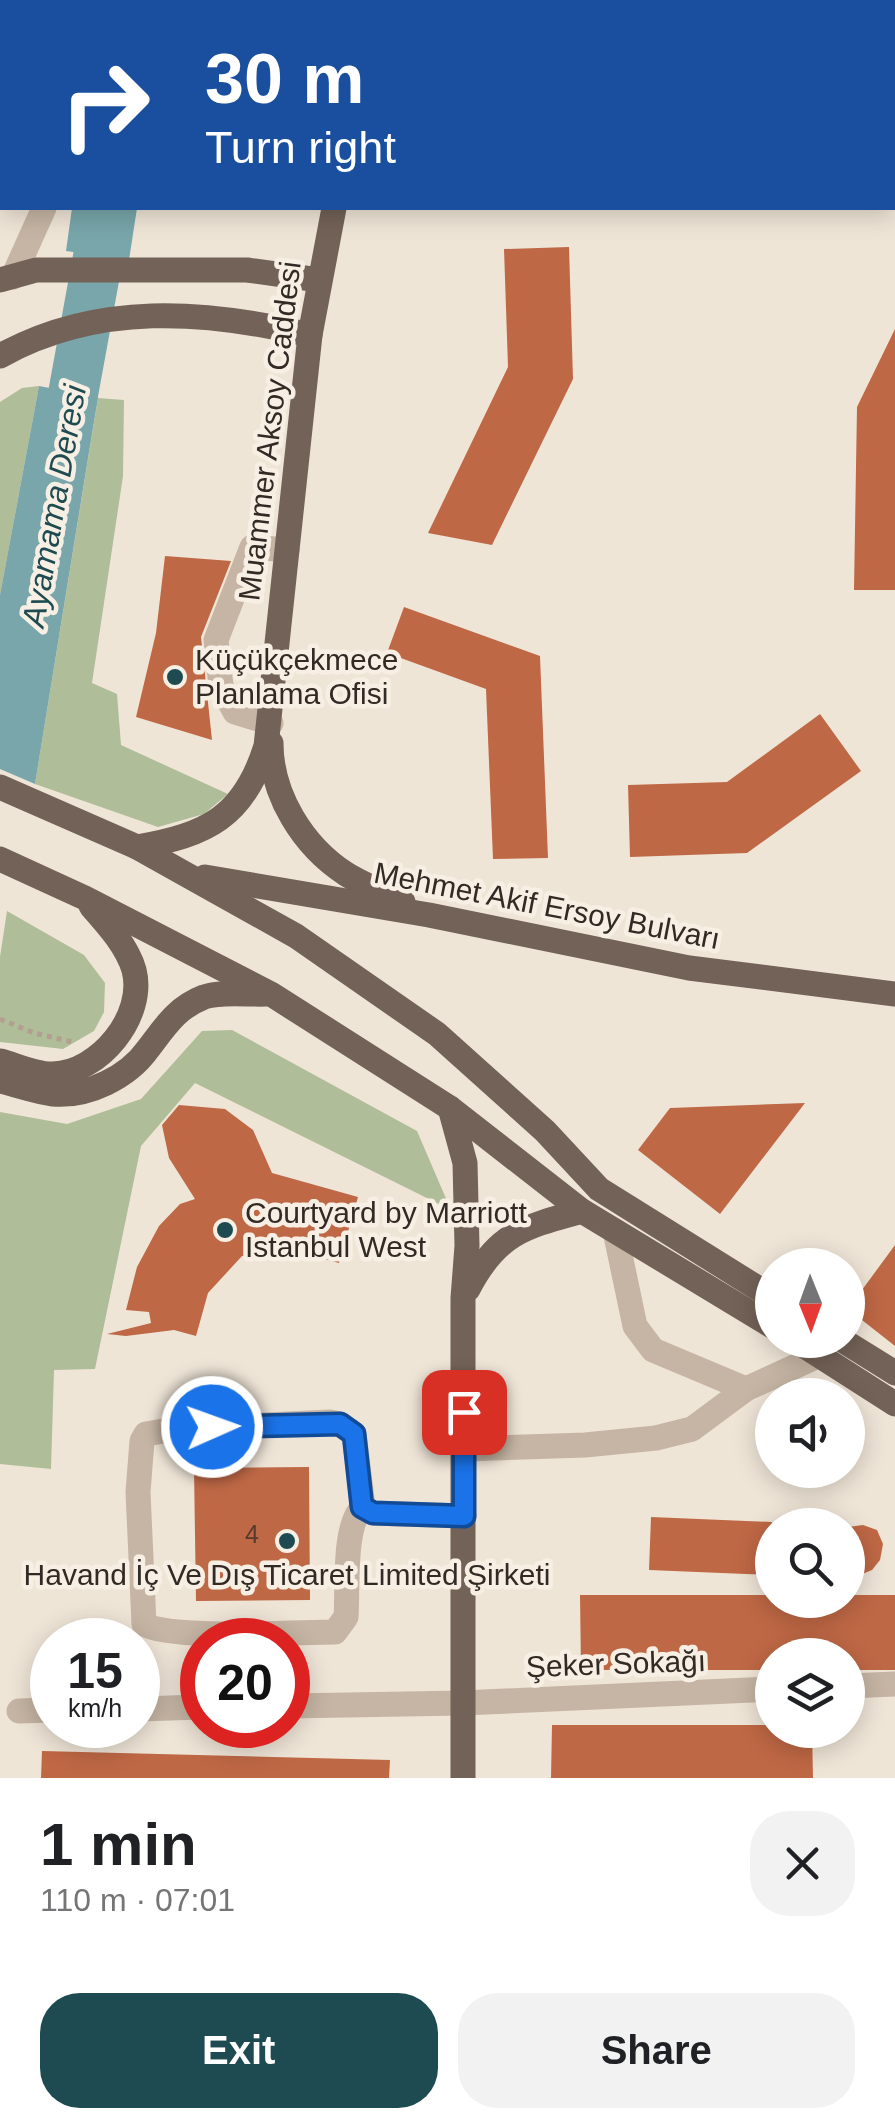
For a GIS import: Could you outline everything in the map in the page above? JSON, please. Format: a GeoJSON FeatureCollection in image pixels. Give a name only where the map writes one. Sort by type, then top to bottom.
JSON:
{"type":"FeatureCollection","features":[{"type":"Feature","properties":{"kind":"main road","name":"Muammer Aksoy Caddesi"},"geometry":{"type":"LineString","coordinates":[[271,723],[310,335],[334,210]]}},
{"type":"Feature","properties":{"kind":"main road"},"geometry":{"type":"LineString","coordinates":[[16,276],[246,270],[318,280]]}},
{"type":"Feature","properties":{"kind":"main road"},"geometry":{"type":"LineString","coordinates":[[0,356],[35,337],[89,322],[139,315],[253,321],[310,335]]}},
{"type":"Feature","properties":{"kind":"main road"},"geometry":{"type":"LineString","coordinates":[[137,847],[202,832],[235,806],[259,769],[271,723]]}},
{"type":"Feature","properties":{"kind":"main road"},"geometry":{"type":"LineString","coordinates":[[271,723],[271,751],[279,790],[298,828],[316,850],[346,874],[428,914]]}},
{"type":"Feature","properties":{"kind":"main road","name":"Mehmet Akif Ersoy Bulvarı"},"geometry":{"type":"LineString","coordinates":[[0,787],[137,847],[296,936],[437,1034],[544,1131],[599,1189],[755,1286]]}},
{"type":"Feature","properties":{"kind":"main road"},"geometry":{"type":"LineString","coordinates":[[0,858],[271,994],[450,1108],[582,1211],[755,1316]]}},
{"type":"Feature","properties":{"kind":"main road","name":"Mehmet Akif Ersoy Bulvarı"},"geometry":{"type":"LineString","coordinates":[[189,875],[428,914],[689,968],[895,994]]}},
{"type":"Feature","properties":{"kind":"main road"},"geometry":{"type":"LineString","coordinates":[[0,1081],[41,1081],[82,1066],[110,1044],[130,1016],[134,970],[116,936],[85,898]]}},
{"type":"Feature","properties":{"kind":"main road"},"geometry":{"type":"LineString","coordinates":[[0,1061],[41,1081],[54,1094],[86,1090],[121,1076],[146,1053],[168,1020],[187,1006],[208,996],[271,994]]}},
{"type":"Feature","properties":{"kind":"main road"},"geometry":{"type":"LineString","coordinates":[[450,1108],[465,1163],[467,1246],[463,1298],[463,1778]]}},
{"type":"Feature","properties":{"kind":"main road"},"geometry":{"type":"LineString","coordinates":[[463,1298],[484,1259],[509,1238],[535,1224],[582,1211]]}},
{"type":"Feature","properties":{"kind":"main road"},"geometry":{"type":"LineString","coordinates":[[865,1354],[895,1373]]}},
{"type":"Feature","properties":{"kind":"main road"},"geometry":{"type":"LineString","coordinates":[[825,1358],[895,1404]]}},
{"type":"Feature","properties":{"kind":"street"},"geometry":{"type":"LineString","coordinates":[[16,276],[43,210]]}},
{"type":"Feature","properties":{"kind":"street"},"geometry":{"type":"LineString","coordinates":[[271,723],[243,717],[229,705],[221,686],[216,640],[252,547],[287,550]]}},
{"type":"Feature","properties":{"kind":"street"},"geometry":{"type":"LineString","coordinates":[[615,1232],[635,1326],[653,1350],[746,1389]]}},
{"type":"Feature","properties":{"kind":"street"},"geometry":{"type":"LineString","coordinates":[[464,1450],[585,1445],[656,1438],[692,1429],[746,1389],[813,1358]]}},
{"type":"Feature","properties":{"kind":"street"},"geometry":{"type":"LineString","coordinates":[[340,1424],[354,1434],[362,1507],[355,1514],[352,1528],[346,1617],[334,1632],[178,1632],[144,1624],[138,1492],[142,1440],[146,1434],[176,1429],[340,1424]]}},
{"type":"Feature","properties":{"kind":"street"},"geometry":{"type":"LineString","coordinates":[[362,1507],[373,1513],[464,1516]]}},
{"type":"Feature","properties":{"kind":"street"},"geometry":{"type":"LineString","coordinates":[[865,1685],[895,1684]]}},
{"type":"Feature","properties":{"kind":"street","name":"Şeker Sokağı"},"geometry":{"type":"LineString","coordinates":[[310,1705],[755,1691]]}},
{"type":"Feature","properties":{"kind":"street"},"geometry":{"type":"LineString","coordinates":[[19,1711],[30,1711]]}},
{"type":"Feature","properties":{"kind":"path"},"geometry":{"type":"LineString","coordinates":[[0,1018],[34,1032],[85,1044]]}},
{"type":"Feature","properties":{"kind":"green space"},"geometry":{"type":"Polygon","coordinates":[[[39,386],[0,595],[0,402],[22,388],[39,386]]]}},
{"type":"Feature","properties":{"kind":"green space"},"geometry":{"type":"Polygon","coordinates":[[[98,398],[124,400],[123,476],[92,683],[117,694],[121,745],[228,794],[204,814],[158,827],[35,784],[98,398]]]}},
{"type":"Feature","properties":{"kind":"green space"},"geometry":{"type":"Polygon","coordinates":[[[7,911],[84,955],[105,983],[104,1012],[94,1031],[63,1049],[0,1042],[0,957],[7,911]]]}},
{"type":"Feature","properties":{"kind":"green space"},"geometry":{"type":"Polygon","coordinates":[[[232,1030],[417,1131],[451,1210],[195,1083],[141,1146],[95,1369],[54,1370],[51,1469],[0,1464],[0,1112],[67,1124],[141,1099],[202,1031],[232,1030]]]}},
{"type":"Feature","properties":{"kind":"water"},"geometry":{"type":"Polygon","coordinates":[[[72,210],[137,210],[129,260],[66,251],[72,210]]]}},
{"type":"Feature","properties":{"kind":"water","name":"Ayamama Deresi"},"geometry":{"type":"Polygon","coordinates":[[[39,386],[98,397],[35,784],[0,769],[0,595],[39,386]]]}},
{"type":"Feature","properties":{"kind":"building"},"geometry":{"type":"Polygon","coordinates":[[[569,247],[573,379],[492,545],[428,533],[508,367],[504,249],[569,247]]]}},
{"type":"Feature","properties":{"kind":"building"},"geometry":{"type":"Polygon","coordinates":[[[895,329],[895,590],[854,590],[857,407],[895,329]]]}},
{"type":"Feature","properties":{"kind":"building","name":"Küçükçekmece Planlama Ofisi"},"geometry":{"type":"Polygon","coordinates":[[[165,556],[231,561],[201,637],[212,740],[136,717],[156,633],[165,556]]]}},
{"type":"Feature","properties":{"kind":"building"},"geometry":{"type":"Polygon","coordinates":[[[404,607],[540,656],[548,858],[493,859],[486,689],[387,653],[404,607]]]}},
{"type":"Feature","properties":{"kind":"building"},"geometry":{"type":"Polygon","coordinates":[[[820,714],[861,771],[747,853],[630,857],[628,785],[727,782],[820,714]]]}},
{"type":"Feature","properties":{"kind":"building"},"geometry":{"type":"Polygon","coordinates":[[[805,1103],[720,1214],[638,1150],[670,1108],[805,1103]]]}},
{"type":"Feature","properties":{"kind":"building"},"geometry":{"type":"Polygon","coordinates":[[[179,1105],[225,1109],[253,1130],[272,1173],[358,1197],[339,1263],[293,1250],[242,1256],[208,1293],[196,1336],[174,1330],[126,1336],[107,1334],[151,1323],[149,1312],[126,1310],[137,1267],[159,1226],[180,1204],[195,1199],[169,1158],[162,1125],[179,1105]]]}},
{"type":"Feature","properties":{"kind":"building"},"geometry":{"type":"Polygon","coordinates":[[[895,1245],[895,1346],[865,1322],[865,1286],[895,1245]]]}},
{"type":"Feature","properties":{"kind":"building"},"geometry":{"type":"Polygon","coordinates":[[[309,1467],[310,1600],[196,1601],[194,1468],[309,1467]]]}},
{"type":"Feature","properties":{"kind":"building"},"geometry":{"type":"Polygon","coordinates":[[[651,1517],[755,1521],[755,1574],[649,1570],[651,1517]]]}},
{"type":"Feature","properties":{"kind":"building"},"geometry":{"type":"Polygon","coordinates":[[[865,1526],[877,1530],[883,1544],[880,1560],[865,1573],[865,1526]]]}},
{"type":"Feature","properties":{"kind":"building"},"geometry":{"type":"Polygon","coordinates":[[[580,1595],[755,1595],[755,1618],[865,1618],[865,1595],[895,1595],[895,1670],[865,1670],[865,1638],[755,1638],[755,1670],[581,1670],[580,1595]]]}},
{"type":"Feature","properties":{"kind":"building"},"geometry":{"type":"Polygon","coordinates":[[[552,1725],[755,1725],[755,1748],[812,1748],[813,1778],[551,1778],[552,1725]]]}},
{"type":"Feature","properties":{"kind":"building"},"geometry":{"type":"Polygon","coordinates":[[[42,1751],[390,1760],[389,1778],[41,1778],[42,1751]]]}},
{"type":"Feature","properties":{"kind":"waterway","name":"Ayamama Deresi"},"geometry":{"type":"LineString","coordinates":[[61,460],[107,210]]}},
{"type":"Feature","properties":{"kind":"place","name":"Küçükçekmece Planlama Ofisi"},"geometry":{"type":"Point","coordinates":[175,677]}},
{"type":"Feature","properties":{"kind":"place","name":"Courtyard by Marriott Istanbul West"},"geometry":{"type":"Point","coordinates":[225,1230]}},
{"type":"Feature","properties":{"kind":"place","name":"Havand İç Ve Dış Ticaret Limited Şirketi"},"geometry":{"type":"Point","coordinates":[287,1541]}},
{"type":"Feature","properties":{"kind":"route"},"geometry":{"type":"LineString","coordinates":[[212,1427],[340,1424],[354,1434],[362,1507],[373,1513],[464,1516],[464,1412]]}}]}
